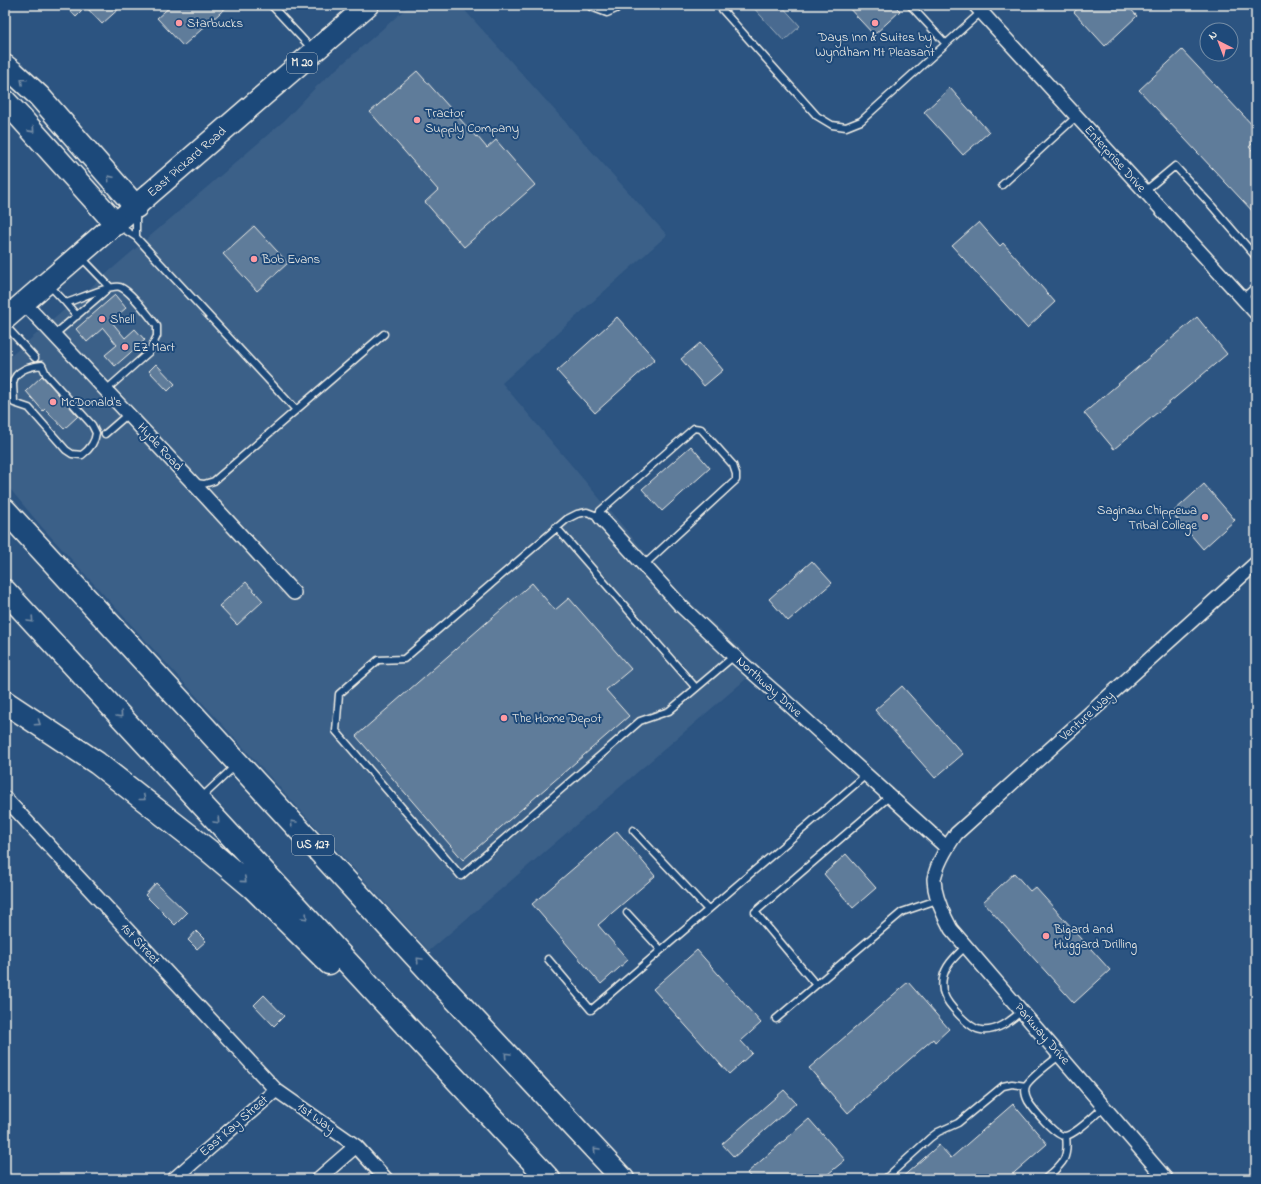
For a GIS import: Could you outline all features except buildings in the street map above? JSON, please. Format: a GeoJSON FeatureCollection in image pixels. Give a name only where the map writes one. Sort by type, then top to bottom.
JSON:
{"type":"FeatureCollection","features":[{"type":"Feature","properties":{"kind":"highway","name":"East Pickard Road"},"geometry":{"type":"LineString","coordinates":[[5,319],[368,5]]}},
{"type":"Feature","properties":{"kind":"highway"},"geometry":{"type":"LineString","coordinates":[[5,66],[39,96],[136,207]]}},
{"type":"Feature","properties":{"kind":"highway"},"geometry":{"type":"LineString","coordinates":[[5,102],[116,224]]}},
{"type":"Feature","properties":{"kind":"highway","name":"US 127"},"geometry":{"type":"LineString","coordinates":[[5,510],[440,984],[623,1179]]}},
{"type":"Feature","properties":{"kind":"highway"},"geometry":{"type":"LineString","coordinates":[[5,591],[549,1179]]}},
{"type":"Feature","properties":{"kind":"highway"},"geometry":{"type":"LineString","coordinates":[[5,702],[97,763],[208,850],[253,888],[347,981],[409,1029]]}},
{"type":"Feature","properties":{"kind":"street","name":"Enterprise Drive"},"geometry":{"type":"LineString","coordinates":[[978,8],[1256,313]]}},
{"type":"Feature","properties":{"kind":"street","name":"Hyde Road"},"geometry":{"type":"LineString","coordinates":[[24,302],[294,593]]}},
{"type":"Feature","properties":{"kind":"street","name":"Northway Drive"},"geometry":{"type":"LineString","coordinates":[[600,517],[681,606],[734,656],[947,848]]}},
{"type":"Feature","properties":{"kind":"street","name":"Venture Way"},"geometry":{"type":"LineString","coordinates":[[934,880],[940,861],[956,834],[1256,563]]}},
{"type":"Feature","properties":{"kind":"street","name":"1st Street"},"geometry":{"type":"LineString","coordinates":[[5,798],[276,1090]]}},
{"type":"Feature","properties":{"kind":"street","name":"Parkway Drive"},"geometry":{"type":"LineString","coordinates":[[934,880],[937,900],[943,915],[952,929],[1166,1179]]}},
{"type":"Feature","properties":{"kind":"street","name":"1st Way"},"geometry":{"type":"LineString","coordinates":[[276,1090],[356,1146],[386,1179]]}},
{"type":"Feature","properties":{"kind":"street","name":"East Kay Street"},"geometry":{"type":"LineString","coordinates":[[174,1179],[276,1090]]}},
{"type":"Feature","properties":{"kind":"street"},"geometry":{"type":"LineString","coordinates":[[318,1179],[356,1146]]}},
{"type":"Feature","properties":{"kind":"lane"},"geometry":{"type":"LineString","coordinates":[[271,5],[314,52]]}},
{"type":"Feature","properties":{"kind":"lane"},"geometry":{"type":"LineString","coordinates":[[591,7],[607,13],[616,9],[619,5]]}},
{"type":"Feature","properties":{"kind":"lane"},"geometry":{"type":"LineString","coordinates":[[718,5],[817,116],[832,125],[846,127],[861,121],[946,44],[978,8]]}},
{"type":"Feature","properties":{"kind":"lane"},"geometry":{"type":"LineString","coordinates":[[910,5],[946,44]]}},
{"type":"Feature","properties":{"kind":"lane"},"geometry":{"type":"LineString","coordinates":[[1002,185],[1077,116]]}},
{"type":"Feature","properties":{"kind":"lane"},"geometry":{"type":"LineString","coordinates":[[1144,191],[1175,166],[1211,204],[1256,257]]}},
{"type":"Feature","properties":{"kind":"lane"},"geometry":{"type":"LineString","coordinates":[[136,207],[136,237]]}},
{"type":"Feature","properties":{"kind":"lane"},"geometry":{"type":"LineString","coordinates":[[116,224],[136,237],[296,410]]}},
{"type":"Feature","properties":{"kind":"lane"},"geometry":{"type":"LineString","coordinates":[[79,256],[110,287]]}},
{"type":"Feature","properties":{"kind":"lane"},"geometry":{"type":"LineString","coordinates":[[47,283],[77,316]]}},
{"type":"Feature","properties":{"kind":"lane"},"geometry":{"type":"LineString","coordinates":[[1243,298],[1256,286]]}},
{"type":"Feature","properties":{"kind":"lane"},"geometry":{"type":"LineString","coordinates":[[54,335],[110,287]]}},
{"type":"Feature","properties":{"kind":"lane"},"geometry":{"type":"LineString","coordinates":[[66,303],[110,287],[119,287],[128,292],[157,326],[157,336],[149,352],[106,390]]}},
{"type":"Feature","properties":{"kind":"lane"},"geometry":{"type":"LineString","coordinates":[[5,325],[35,358]]}},
{"type":"Feature","properties":{"kind":"lane"},"geometry":{"type":"LineString","coordinates":[[192,482],[204,484],[214,481],[384,334]]}},
{"type":"Feature","properties":{"kind":"lane"},"geometry":{"type":"LineString","coordinates":[[42,365],[46,374],[92,425],[96,433],[95,439],[88,450],[82,455],[72,454],[66,450],[29,408],[14,403],[13,382],[16,376],[31,366],[42,365]]}},
{"type":"Feature","properties":{"kind":"lane"},"geometry":{"type":"LineString","coordinates":[[105,434],[128,413]]}},
{"type":"Feature","properties":{"kind":"lane"},"geometry":{"type":"LineString","coordinates":[[644,565],[736,480],[733,465],[701,429],[694,428],[643,472],[600,511],[600,517],[588,512],[566,518],[404,659],[378,660],[339,694],[336,731],[461,876],[640,721],[669,711],[734,656]]}},
{"type":"Feature","properties":{"kind":"lane"},"geometry":{"type":"LineString","coordinates":[[556,527],[696,688]]}},
{"type":"Feature","properties":{"kind":"lane"},"geometry":{"type":"LineString","coordinates":[[198,800],[238,764]]}},
{"type":"Feature","properties":{"kind":"lane"},"geometry":{"type":"LineString","coordinates":[[548,959],[591,1010],[866,775]]}},
{"type":"Feature","properties":{"kind":"lane"},"geometry":{"type":"LineString","coordinates":[[816,985],[755,912],[890,796]]}},
{"type":"Feature","properties":{"kind":"lane"},"geometry":{"type":"LineString","coordinates":[[633,830],[708,910]]}},
{"type":"Feature","properties":{"kind":"lane"},"geometry":{"type":"LineString","coordinates":[[776,1019],[902,912],[937,900]]}},
{"type":"Feature","properties":{"kind":"lane"},"geometry":{"type":"LineString","coordinates":[[627,913],[661,950]]}},
{"type":"Feature","properties":{"kind":"lane"},"geometry":{"type":"LineString","coordinates":[[966,946],[948,964],[942,979],[944,994],[956,1012],[967,1023],[979,1030],[991,1030],[1006,1024],[1022,1011]]}},
{"type":"Feature","properties":{"kind":"lane"},"geometry":{"type":"LineString","coordinates":[[1060,1056],[1032,1079],[1026,1086],[1025,1093],[1027,1100],[1055,1132],[1062,1136],[1066,1136],[1079,1128],[1104,1107]]}},
{"type":"Feature","properties":{"kind":"lane"},"geometry":{"type":"LineString","coordinates":[[885,1179],[930,1138],[938,1132],[958,1123],[1003,1086],[1012,1084],[1026,1086]]}},
{"type":"Feature","properties":{"kind":"lane"},"geometry":{"type":"LineString","coordinates":[[1045,1179],[1061,1164],[1066,1155],[1066,1136]]}},
{"type":"Feature","properties":{"kind":"shaded area"},"geometry":{"type":"Polygon","coordinates":[[[410,5],[460,5],[667,235],[502,383],[676,589],[760,667],[429,951],[41,526],[5,483],[5,361],[285,120],[317,86],[410,5]]]}},
{"type":"Feature","properties":{"kind":"shaded area"},"geometry":{"type":"Polygon","coordinates":[[[751,5],[781,5],[800,26],[784,41],[751,5]]]}},
{"type":"Feature","properties":{"kind":"place","name":"Starbucks"},"geometry":{"type":"Point","coordinates":[179,23]}},
{"type":"Feature","properties":{"kind":"place","name":"Days Inn & Suites by Wyndham Mt Pleasant"},"geometry":{"type":"Point","coordinates":[875,23]}},
{"type":"Feature","properties":{"kind":"place","name":"Tractor Supply Company"},"geometry":{"type":"Point","coordinates":[417,120]}},
{"type":"Feature","properties":{"kind":"place","name":"Bob Evans"},"geometry":{"type":"Point","coordinates":[254,259]}},
{"type":"Feature","properties":{"kind":"place","name":"Shell"},"geometry":{"type":"Point","coordinates":[102,319]}},
{"type":"Feature","properties":{"kind":"place","name":"EZ Mart"},"geometry":{"type":"Point","coordinates":[125,347]}},
{"type":"Feature","properties":{"kind":"place","name":"McDonald's"},"geometry":{"type":"Point","coordinates":[53,402]}},
{"type":"Feature","properties":{"kind":"place","name":"Saginaw Chippewa Tribal College"},"geometry":{"type":"Point","coordinates":[1205,517]}},
{"type":"Feature","properties":{"kind":"place","name":"The Home Depot"},"geometry":{"type":"Point","coordinates":[504,718]}},
{"type":"Feature","properties":{"kind":"place","name":"Bigard and Huggard Drilling"},"geometry":{"type":"Point","coordinates":[1046,936]}}]}
